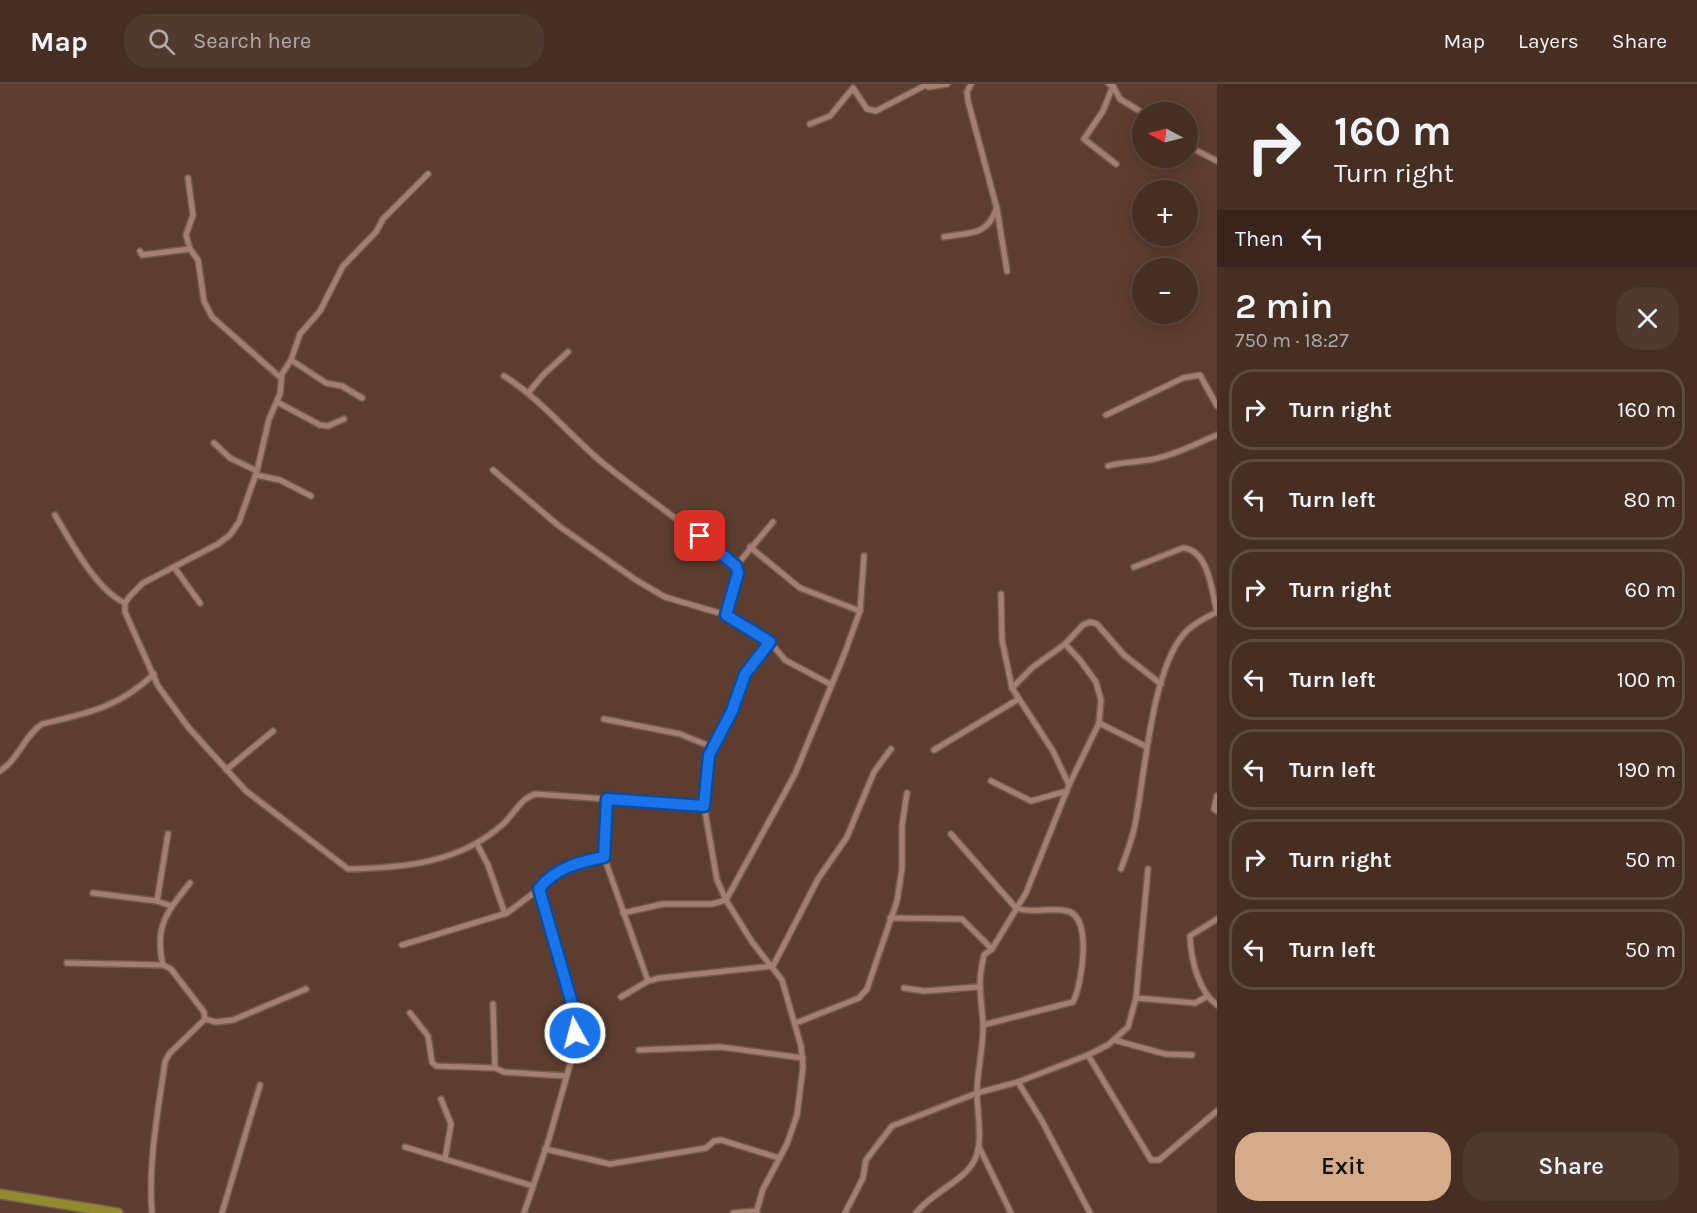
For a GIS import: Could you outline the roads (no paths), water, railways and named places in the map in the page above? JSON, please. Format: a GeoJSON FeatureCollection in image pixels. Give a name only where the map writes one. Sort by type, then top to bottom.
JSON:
{"type":"FeatureCollection","features":[{"type":"Feature","properties":{"kind":"highway"},"geometry":{"type":"LineString","coordinates":[[0,1194],[118,1213]]}},
{"type":"Feature","properties":{"kind":"street"},"geometry":{"type":"LineString","coordinates":[[810,124],[830,116],[853,88],[867,109],[876,111],[924,85],[947,84]]}},
{"type":"Feature","properties":{"kind":"street"},"geometry":{"type":"LineString","coordinates":[[971,84],[967,92],[968,101],[997,208],[1007,271]]}},
{"type":"Feature","properties":{"kind":"street"},"geometry":{"type":"LineString","coordinates":[[1111,85],[1120,99],[1132,106]]}},
{"type":"Feature","properties":{"kind":"street"},"geometry":{"type":"LineString","coordinates":[[1111,85],[1103,111],[1084,139],[1116,164]]}},
{"type":"Feature","properties":{"kind":"street"},"geometry":{"type":"LineString","coordinates":[[1198,151],[1217,161]]}},
{"type":"Feature","properties":{"kind":"street"},"geometry":{"type":"LineString","coordinates":[[428,174],[383,219],[376,232],[344,266],[320,311],[300,334],[291,360],[281,378],[281,390],[269,419],[257,473],[239,522],[230,535],[197,557],[143,583],[125,603],[125,612],[154,674],[188,728],[246,791],[348,869],[417,865],[477,844],[504,824],[528,796],[704,806]]}},
{"type":"Feature","properties":{"kind":"street"},"geometry":{"type":"LineString","coordinates":[[188,178],[193,215],[186,236],[190,249],[198,260],[199,282],[204,301],[212,317],[281,378]]}},
{"type":"Feature","properties":{"kind":"street"},"geometry":{"type":"LineString","coordinates":[[944,237],[984,229],[991,223],[997,208]]}},
{"type":"Feature","properties":{"kind":"street"},"geometry":{"type":"LineString","coordinates":[[140,251],[141,255],[190,249]]}},
{"type":"Feature","properties":{"kind":"street"},"geometry":{"type":"LineString","coordinates":[[529,392],[543,375],[568,352]]}},
{"type":"Feature","properties":{"kind":"street"},"geometry":{"type":"LineString","coordinates":[[291,360],[326,383],[342,386],[362,398]]}},
{"type":"Feature","properties":{"kind":"street"},"geometry":{"type":"LineString","coordinates":[[1106,415],[1183,378],[1200,375],[1217,406]]}},
{"type":"Feature","properties":{"kind":"street"},"geometry":{"type":"LineString","coordinates":[[504,376],[529,392],[542,409],[603,463],[736,566],[738,573],[726,615]]}},
{"type":"Feature","properties":{"kind":"street"},"geometry":{"type":"LineString","coordinates":[[277,402],[320,425],[328,426],[344,419]]}},
{"type":"Feature","properties":{"kind":"street"},"geometry":{"type":"LineString","coordinates":[[1108,466],[1124,461],[1141,462],[1178,451],[1217,435]]}},
{"type":"Feature","properties":{"kind":"street"},"geometry":{"type":"LineString","coordinates":[[214,442],[230,458],[257,473],[280,480],[311,496]]}},
{"type":"Feature","properties":{"kind":"street"},"geometry":{"type":"LineString","coordinates":[[494,470],[559,526],[636,580],[666,597],[726,615],[770,642],[785,660],[830,684]]}},
{"type":"Feature","properties":{"kind":"street"},"geometry":{"type":"LineString","coordinates":[[55,514],[76,549],[106,589],[125,603]]}},
{"type":"Feature","properties":{"kind":"street"},"geometry":{"type":"LineString","coordinates":[[736,566],[773,522]]}},
{"type":"Feature","properties":{"kind":"street"},"geometry":{"type":"LineString","coordinates":[[750,547],[800,588],[860,611]]}},
{"type":"Feature","properties":{"kind":"street"},"geometry":{"type":"LineString","coordinates":[[1121,869],[1135,826],[1161,684],[1172,653],[1184,635],[1217,612],[1209,579],[1198,555],[1191,549],[1176,550],[1134,567]]}},
{"type":"Feature","properties":{"kind":"street"},"geometry":{"type":"LineString","coordinates":[[622,912],[663,904],[712,904],[726,900],[795,774],[860,611],[864,556]]}},
{"type":"Feature","properties":{"kind":"street"},"geometry":{"type":"LineString","coordinates":[[174,567],[200,603]]}},
{"type":"Feature","properties":{"kind":"street"},"geometry":{"type":"LineString","coordinates":[[1002,594],[1002,640],[1012,688],[1017,700],[1053,751],[1068,788]]}},
{"type":"Feature","properties":{"kind":"street"},"geometry":{"type":"LineString","coordinates":[[1012,688],[1034,667],[1065,644],[1083,625],[1090,622],[1097,624],[1124,655],[1161,684]]}},
{"type":"Feature","properties":{"kind":"street"},"geometry":{"type":"LineString","coordinates":[[733,1213],[756,1212],[763,1189],[791,1136],[797,1115],[802,1059],[788,993],[773,966],[752,942],[726,900],[717,880],[704,806],[706,770],[712,747],[732,711],[745,674],[770,642]]}},
{"type":"Feature","properties":{"kind":"street"},"geometry":{"type":"LineString","coordinates":[[916,1213],[927,1199],[973,1164],[979,1146],[977,1093],[983,1024],[978,987],[984,955],[992,949],[1029,887],[1068,788],[1099,723],[1101,700],[1096,682],[1065,644]]}},
{"type":"Feature","properties":{"kind":"street"},"geometry":{"type":"LineString","coordinates":[[0,771],[10,765],[35,729],[42,724],[102,710],[140,687],[154,674]]}},
{"type":"Feature","properties":{"kind":"street"},"geometry":{"type":"LineString","coordinates":[[934,750],[1017,700]]}},
{"type":"Feature","properties":{"kind":"street"},"geometry":{"type":"LineString","coordinates":[[604,719],[680,734],[712,747]]}},
{"type":"Feature","properties":{"kind":"street"},"geometry":{"type":"LineString","coordinates":[[1099,723],[1148,747]]}},
{"type":"Feature","properties":{"kind":"street"},"geometry":{"type":"LineString","coordinates":[[226,770],[273,731]]}},
{"type":"Feature","properties":{"kind":"street"},"geometry":{"type":"LineString","coordinates":[[773,966],[818,879],[847,837],[874,772],[891,749]]}},
{"type":"Feature","properties":{"kind":"street"},"geometry":{"type":"LineString","coordinates":[[991,781],[1031,801],[1068,788]]}},
{"type":"Feature","properties":{"kind":"street"},"geometry":{"type":"LineString","coordinates":[[796,1023],[863,995],[901,884],[902,825],[907,793]]}},
{"type":"Feature","properties":{"kind":"street"},"geometry":{"type":"LineString","coordinates":[[1217,796],[1214,809],[1217,811]]}},
{"type":"Feature","properties":{"kind":"street"},"geometry":{"type":"LineString","coordinates":[[607,799],[604,857],[648,981]]}},
{"type":"Feature","properties":{"kind":"street"},"geometry":{"type":"LineString","coordinates":[[158,901],[168,834]]}},
{"type":"Feature","properties":{"kind":"street"},"geometry":{"type":"LineString","coordinates":[[951,834],[1016,908],[1028,912],[1068,911],[1077,917],[1083,946],[1076,995],[1067,1005],[983,1024]]}},
{"type":"Feature","properties":{"kind":"street"},"geometry":{"type":"LineString","coordinates":[[477,844],[488,865],[505,914]]}},
{"type":"Feature","properties":{"kind":"street"},"geometry":{"type":"LineString","coordinates":[[402,945],[505,914],[539,889],[547,879],[568,867],[604,857]]}},
{"type":"Feature","properties":{"kind":"street"},"geometry":{"type":"LineString","coordinates":[[845,1213],[863,1178],[866,1160],[892,1126],[977,1093],[1018,1082],[1089,1055],[1114,1040],[1128,1027],[1136,998],[1148,869]]}},
{"type":"Feature","properties":{"kind":"street"},"geometry":{"type":"LineString","coordinates":[[163,965],[158,937],[171,906],[190,883]]}},
{"type":"Feature","properties":{"kind":"street"},"geometry":{"type":"LineString","coordinates":[[524,1213],[566,1076],[575,1033],[575,1019],[539,889]]}},
{"type":"Feature","properties":{"kind":"street"},"geometry":{"type":"LineString","coordinates":[[93,893],[158,901],[171,906]]}},
{"type":"Feature","properties":{"kind":"street"},"geometry":{"type":"LineString","coordinates":[[890,918],[962,919],[992,949]]}},
{"type":"Feature","properties":{"kind":"street"},"geometry":{"type":"LineString","coordinates":[[1217,920],[1190,936],[1197,975],[1206,997],[1217,1005]]}},
{"type":"Feature","properties":{"kind":"street"},"geometry":{"type":"LineString","coordinates":[[67,963],[163,965],[171,969],[204,1012],[205,1019]]}},
{"type":"Feature","properties":{"kind":"street"},"geometry":{"type":"LineString","coordinates":[[621,997],[648,981],[678,975],[773,966]]}},
{"type":"Feature","properties":{"kind":"street"},"geometry":{"type":"LineString","coordinates":[[904,988],[924,991],[978,987]]}},
{"type":"Feature","properties":{"kind":"street"},"geometry":{"type":"LineString","coordinates":[[205,1019],[216,1022],[233,1020],[306,989]]}},
{"type":"Feature","properties":{"kind":"street"},"geometry":{"type":"LineString","coordinates":[[1136,998],[1195,1003],[1206,997]]}},
{"type":"Feature","properties":{"kind":"street"},"geometry":{"type":"LineString","coordinates":[[493,1004],[495,1068]]}},
{"type":"Feature","properties":{"kind":"street"},"geometry":{"type":"LineString","coordinates":[[410,1013],[428,1036],[432,1062],[436,1066],[495,1068],[504,1072],[566,1076]]}},
{"type":"Feature","properties":{"kind":"street"},"geometry":{"type":"LineString","coordinates":[[152,1213],[153,1153],[165,1062],[169,1054],[205,1019]]}},
{"type":"Feature","properties":{"kind":"street"},"geometry":{"type":"LineString","coordinates":[[1114,1040],[1165,1054],[1192,1055]]}},
{"type":"Feature","properties":{"kind":"street"},"geometry":{"type":"LineString","coordinates":[[639,1050],[721,1047],[802,1059]]}},
{"type":"Feature","properties":{"kind":"street"},"geometry":{"type":"LineString","coordinates":[[1089,1055],[1151,1160],[1159,1160],[1217,1111]]}},
{"type":"Feature","properties":{"kind":"street"},"geometry":{"type":"LineString","coordinates":[[1018,1082],[1042,1121],[1090,1213]]}},
{"type":"Feature","properties":{"kind":"street"},"geometry":{"type":"LineString","coordinates":[[222,1213],[260,1085]]}},
{"type":"Feature","properties":{"kind":"street"},"geometry":{"type":"LineString","coordinates":[[441,1099],[451,1124],[445,1160]]}},
{"type":"Feature","properties":{"kind":"street"},"geometry":{"type":"LineString","coordinates":[[545,1149],[610,1164],[706,1148],[714,1141],[721,1140],[779,1158]]}},
{"type":"Feature","properties":{"kind":"street"},"geometry":{"type":"LineString","coordinates":[[979,1146],[1011,1213]]}},
{"type":"Feature","properties":{"kind":"street"},"geometry":{"type":"LineString","coordinates":[[405,1147],[533,1185]]}}]}
